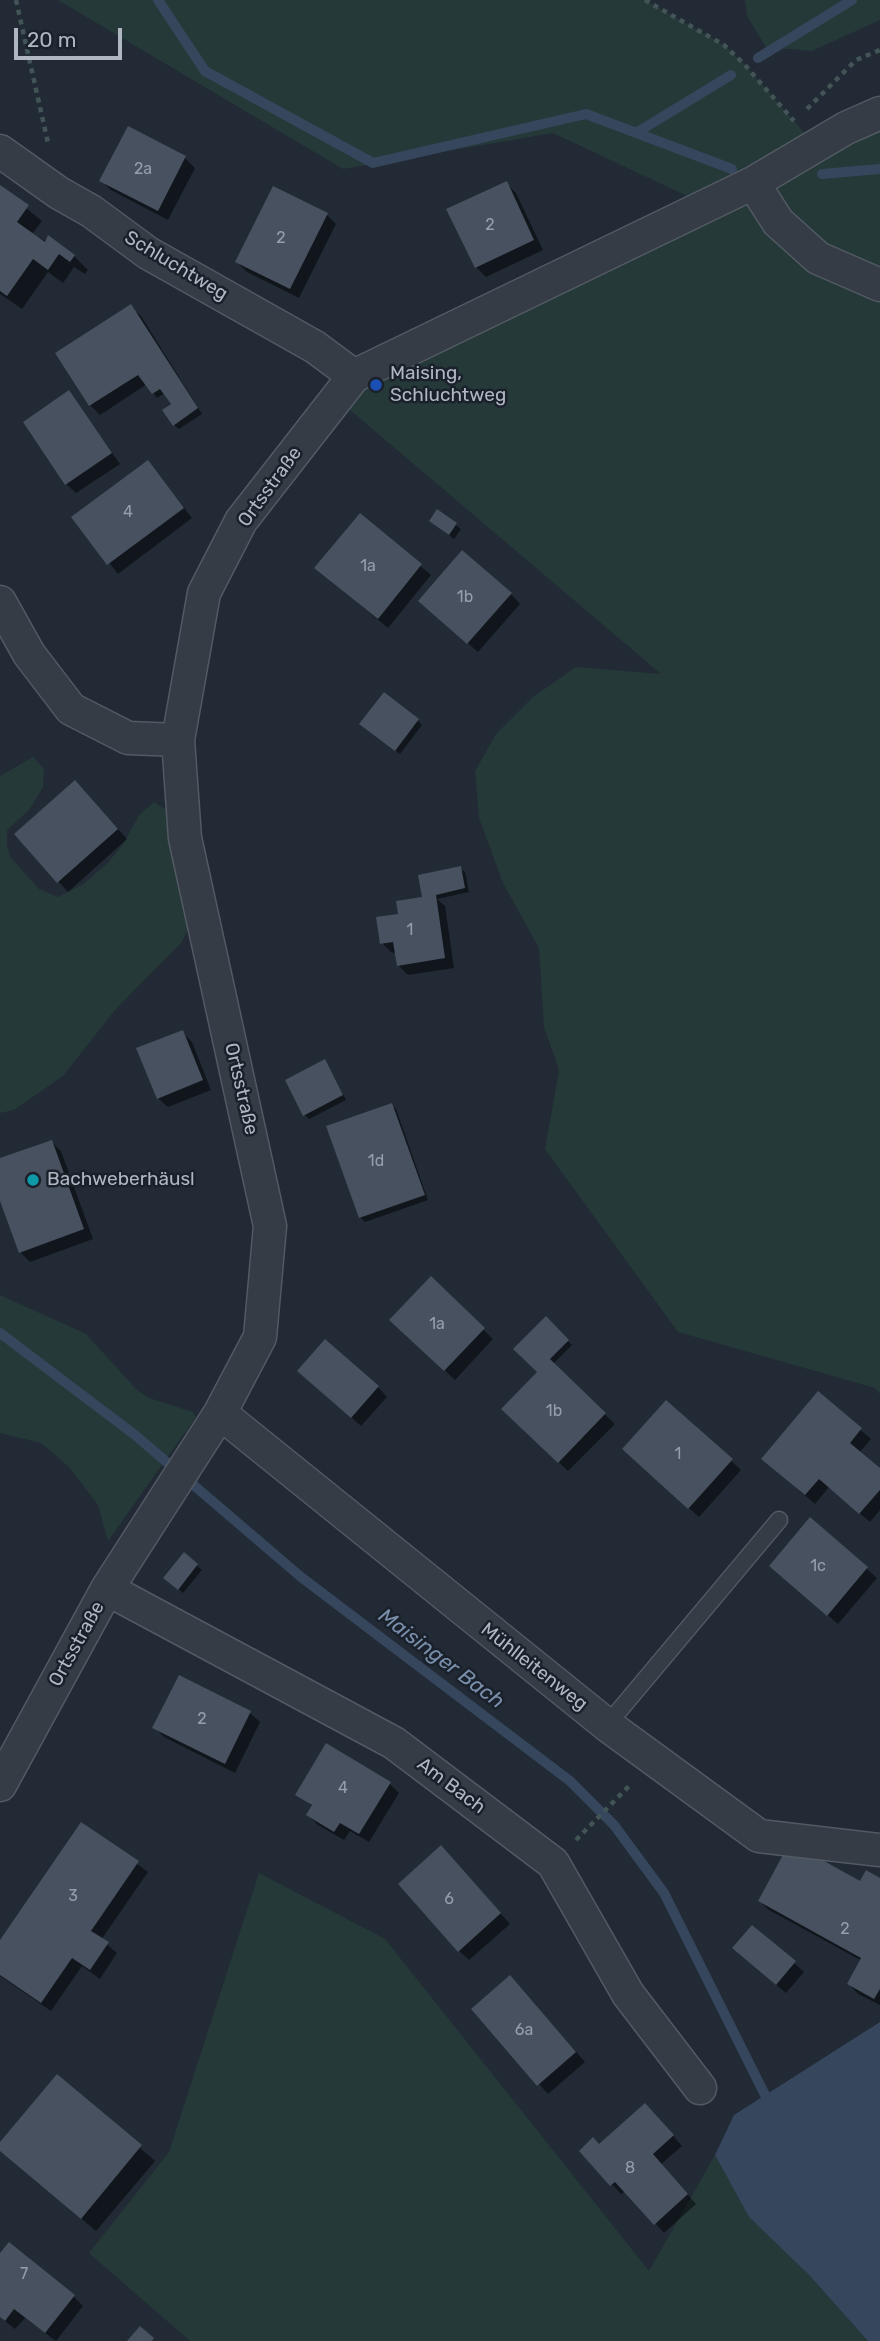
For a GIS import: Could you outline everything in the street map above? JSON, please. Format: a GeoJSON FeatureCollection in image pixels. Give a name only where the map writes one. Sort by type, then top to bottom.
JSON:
{"type":"FeatureCollection","features":[{"type":"Feature","properties":{"kind":"street"},"geometry":{"type":"LineString","coordinates":[[354,376],[753,183],[817,148],[846,128],[880,113]]}},
{"type":"Feature","properties":{"kind":"street","name":"Schluchtweg"},"geometry":{"type":"LineString","coordinates":[[0,151],[59,193],[91,211],[148,253],[315,347],[354,376]]}},
{"type":"Feature","properties":{"kind":"street"},"geometry":{"type":"LineString","coordinates":[[753,183],[778,222],[818,258],[880,285]]}},
{"type":"Feature","properties":{"kind":"street","name":"Ortsstraße"},"geometry":{"type":"LineString","coordinates":[[0,1785],[107,1589],[160,1502],[220,1413],[260,1337],[270,1226],[185,838],[178,740],[204,593],[241,521],[354,376]]}},
{"type":"Feature","properties":{"kind":"street"},"geometry":{"type":"LineString","coordinates":[[0,602],[29,654],[71,709],[128,738],[178,740]]}},
{"type":"Feature","properties":{"kind":"street","name":"Mühlleitenweg"},"geometry":{"type":"LineString","coordinates":[[220,1413],[607,1725],[759,1836],[880,1850]]}},
{"type":"Feature","properties":{"kind":"street","name":"Am Bach"},"geometry":{"type":"LineString","coordinates":[[107,1589],[394,1744],[553,1863],[628,1994],[699,2088]]}},
{"type":"Feature","properties":{"kind":"lane"},"geometry":{"type":"LineString","coordinates":[[607,1725],[779,1520]]}},
{"type":"Feature","properties":{"kind":"path"},"geometry":{"type":"LineString","coordinates":[[16,0],[59,193]]}},
{"type":"Feature","properties":{"kind":"path"},"geometry":{"type":"LineString","coordinates":[[645,0],[724,45],[817,148]]}},
{"type":"Feature","properties":{"kind":"path"},"geometry":{"type":"LineString","coordinates":[[794,122],[856,60],[880,50]]}},
{"type":"Feature","properties":{"kind":"path"},"geometry":{"type":"LineString","coordinates":[[553,1863],[654,1761]]}},
{"type":"Feature","properties":{"kind":"shaded area"},"geometry":{"type":"Polygon","coordinates":[[[58,0],[645,0],[724,45],[817,147],[880,113],[880,1394],[875,1388],[678,1332],[545,1149],[559,1070],[544,1027],[539,948],[503,883],[479,818],[475,771],[496,734],[533,697],[576,667],[661,674],[337,399],[706,205],[553,133],[343,169],[58,0]]]}},
{"type":"Feature","properties":{"kind":"shaded area"},"geometry":{"type":"Polygon","coordinates":[[[745,0],[880,0],[880,20],[812,51],[766,47],[747,16],[745,0]]]}},
{"type":"Feature","properties":{"kind":"shaded area"},"geometry":{"type":"Polygon","coordinates":[[[33,757],[44,769],[43,787],[29,810],[7,830],[7,847],[11,858],[39,889],[58,897],[82,885],[107,864],[124,843],[139,815],[154,802],[173,814],[189,926],[182,942],[115,1010],[63,1076],[14,1110],[0,1113],[0,776],[33,757]]]}},
{"type":"Feature","properties":{"kind":"shaded area"},"geometry":{"type":"Polygon","coordinates":[[[0,1295],[86,1334],[137,1390],[149,1398],[193,1412],[196,1417],[108,1541],[98,1505],[69,1467],[41,1443],[0,1433],[0,1295]]]}},
{"type":"Feature","properties":{"kind":"shaded area"},"geometry":{"type":"Polygon","coordinates":[[[259,1873],[385,1939],[649,2271],[715,2155],[749,2217],[809,2275],[868,2341],[190,2341],[89,2253],[169,2152],[259,1873]]]}},
{"type":"Feature","properties":{"kind":"water"},"geometry":{"type":"Polygon","coordinates":[[[880,2022],[880,2341],[868,2341],[809,2275],[749,2217],[715,2155],[734,2115],[880,2022]]]}},
{"type":"Feature","properties":{"kind":"building"},"geometry":{"type":"Polygon","coordinates":[[[128,126],[186,156],[158,211],[99,181],[128,126]]]}},
{"type":"Feature","properties":{"kind":"building"},"geometry":{"type":"Polygon","coordinates":[[[507,181],[534,240],[475,268],[446,209],[507,181]]]}},
{"type":"Feature","properties":{"kind":"building"},"geometry":{"type":"Polygon","coordinates":[[[0,185],[29,205],[17,222],[45,242],[48,235],[75,255],[70,262],[59,254],[48,270],[33,259],[7,296],[0,291],[0,185]]]}},
{"type":"Feature","properties":{"kind":"building"},"geometry":{"type":"Polygon","coordinates":[[[273,186],[328,213],[290,289],[235,262],[273,186]]]}},
{"type":"Feature","properties":{"kind":"building"},"geometry":{"type":"Polygon","coordinates":[[[131,304],[198,408],[173,426],[162,410],[171,404],[160,389],[152,394],[138,375],[89,406],[55,353],[131,304]]]}},
{"type":"Feature","properties":{"kind":"building"},"geometry":{"type":"Polygon","coordinates":[[[69,390],[112,453],[65,485],[23,422],[69,390]]]}},
{"type":"Feature","properties":{"kind":"building"},"geometry":{"type":"Polygon","coordinates":[[[148,460],[184,508],[107,565],[71,517],[148,460]]]}},
{"type":"Feature","properties":{"kind":"building"},"geometry":{"type":"Polygon","coordinates":[[[437,509],[457,523],[449,535],[429,521],[437,509]]]}},
{"type":"Feature","properties":{"kind":"building"},"geometry":{"type":"Polygon","coordinates":[[[360,513],[422,564],[378,619],[314,568],[360,513]]]}},
{"type":"Feature","properties":{"kind":"building"},"geometry":{"type":"Polygon","coordinates":[[[462,550],[512,593],[467,644],[418,601],[462,550]]]}},
{"type":"Feature","properties":{"kind":"building"},"geometry":{"type":"Polygon","coordinates":[[[384,692],[419,719],[395,751],[359,724],[384,692]]]}},
{"type":"Feature","properties":{"kind":"building"},"geometry":{"type":"Polygon","coordinates":[[[75,780],[118,829],[57,883],[14,834],[75,780]]]}},
{"type":"Feature","properties":{"kind":"building"},"geometry":{"type":"Polygon","coordinates":[[[461,866],[465,888],[436,895],[445,958],[397,966],[393,942],[380,944],[376,917],[398,914],[396,901],[422,897],[418,875],[461,866]]]}},
{"type":"Feature","properties":{"kind":"building"},"geometry":{"type":"Polygon","coordinates":[[[183,1030],[203,1080],[157,1099],[136,1048],[183,1030]]]}},
{"type":"Feature","properties":{"kind":"building"},"geometry":{"type":"Polygon","coordinates":[[[325,1059],[343,1095],[303,1116],[285,1080],[325,1059]]]}},
{"type":"Feature","properties":{"kind":"building"},"geometry":{"type":"Polygon","coordinates":[[[392,1103],[425,1195],[359,1218],[326,1126],[392,1103]]]}},
{"type":"Feature","properties":{"kind":"building","name":"Bachweberhäusl"},"geometry":{"type":"Polygon","coordinates":[[[52,1140],[84,1229],[19,1253],[0,1201],[0,1158],[52,1140]]]}},
{"type":"Feature","properties":{"kind":"building"},"geometry":{"type":"Polygon","coordinates":[[[431,1276],[485,1328],[444,1371],[389,1320],[431,1276]]]}},
{"type":"Feature","properties":{"kind":"building"},"geometry":{"type":"Polygon","coordinates":[[[546,1316],[569,1340],[550,1359],[606,1413],[558,1463],[501,1409],[537,1372],[513,1349],[546,1316]]]}},
{"type":"Feature","properties":{"kind":"building"},"geometry":{"type":"Polygon","coordinates":[[[325,1339],[379,1386],[351,1418],[297,1371],[325,1339]]]}},
{"type":"Feature","properties":{"kind":"building"},"geometry":{"type":"Polygon","coordinates":[[[818,1391],[862,1428],[850,1443],[880,1468],[880,1490],[859,1514],[819,1479],[805,1495],[761,1459],[818,1391]]]}},
{"type":"Feature","properties":{"kind":"building"},"geometry":{"type":"Polygon","coordinates":[[[666,1400],[733,1459],[688,1509],[622,1449],[666,1400]]]}},
{"type":"Feature","properties":{"kind":"building"},"geometry":{"type":"Polygon","coordinates":[[[810,1517],[868,1567],[827,1616],[769,1566],[810,1517]]]}},
{"type":"Feature","properties":{"kind":"building"},"geometry":{"type":"Polygon","coordinates":[[[184,1552],[198,1564],[178,1590],[163,1578],[184,1552]]]}},
{"type":"Feature","properties":{"kind":"building"},"geometry":{"type":"Polygon","coordinates":[[[179,1675],[251,1711],[225,1764],[152,1728],[179,1675]]]}},
{"type":"Feature","properties":{"kind":"building"},"geometry":{"type":"Polygon","coordinates":[[[326,1743],[391,1782],[359,1834],[340,1823],[334,1832],[306,1815],[312,1805],[295,1795],[326,1743]]]}},
{"type":"Feature","properties":{"kind":"building"},"geometry":{"type":"Polygon","coordinates":[[[81,1822],[139,1861],[91,1931],[109,1942],[90,1970],[72,1958],[41,2003],[0,1975],[0,1940],[81,1822]]]}},
{"type":"Feature","properties":{"kind":"building"},"geometry":{"type":"Polygon","coordinates":[[[790,1842],[860,1881],[866,1870],[880,1878],[880,1989],[874,1999],[847,1984],[861,1958],[758,1901],[790,1842]]]}},
{"type":"Feature","properties":{"kind":"building"},"geometry":{"type":"Polygon","coordinates":[[[441,1845],[501,1913],[458,1952],[398,1884],[441,1845]]]}},
{"type":"Feature","properties":{"kind":"building"},"geometry":{"type":"Polygon","coordinates":[[[752,1925],[796,1961],[776,1985],[732,1948],[752,1925]]]}},
{"type":"Feature","properties":{"kind":"building"},"geometry":{"type":"Polygon","coordinates":[[[510,1975],[576,2052],[537,2086],[471,2009],[510,1975]]]}},
{"type":"Feature","properties":{"kind":"building"},"geometry":{"type":"Polygon","coordinates":[[[57,2074],[142,2145],[81,2219],[0,2151],[0,2142],[57,2074]]]}},
{"type":"Feature","properties":{"kind":"building"},"geometry":{"type":"Polygon","coordinates":[[[645,2103],[674,2135],[653,2154],[688,2194],[654,2225],[615,2182],[610,2186],[579,2151],[593,2137],[599,2144],[645,2103]]]}},
{"type":"Feature","properties":{"kind":"building"},"geometry":{"type":"Polygon","coordinates":[[[9,2242],[75,2295],[45,2333],[14,2309],[5,2321],[0,2317],[0,2253],[9,2242]]]}},
{"type":"Feature","properties":{"kind":"building"},"geometry":{"type":"Polygon","coordinates":[[[140,2326],[154,2338],[152,2341],[127,2341],[140,2326]]]}},
{"type":"Feature","properties":{"kind":"waterway"},"geometry":{"type":"LineString","coordinates":[[158,0],[205,71],[373,163],[586,114],[732,169]]}},
{"type":"Feature","properties":{"kind":"waterway"},"geometry":{"type":"LineString","coordinates":[[758,58],[852,0]]}},
{"type":"Feature","properties":{"kind":"waterway"},"geometry":{"type":"LineString","coordinates":[[636,133],[731,75]]}},
{"type":"Feature","properties":{"kind":"waterway"},"geometry":{"type":"LineString","coordinates":[[822,174],[880,169]]}},
{"type":"Feature","properties":{"kind":"waterway","name":"Maisinger Bach"},"geometry":{"type":"LineString","coordinates":[[0,1333],[135,1435],[301,1577],[570,1781],[614,1825],[664,1893],[765,2095]]}},
{"type":"Feature","properties":{"kind":"place","name":"Maising, Schluchtweg"},"geometry":{"type":"Point","coordinates":[376,385]}},
{"type":"Feature","properties":{"kind":"place","name":"Bachweberhäusl"},"geometry":{"type":"Point","coordinates":[33,1180]}}]}
